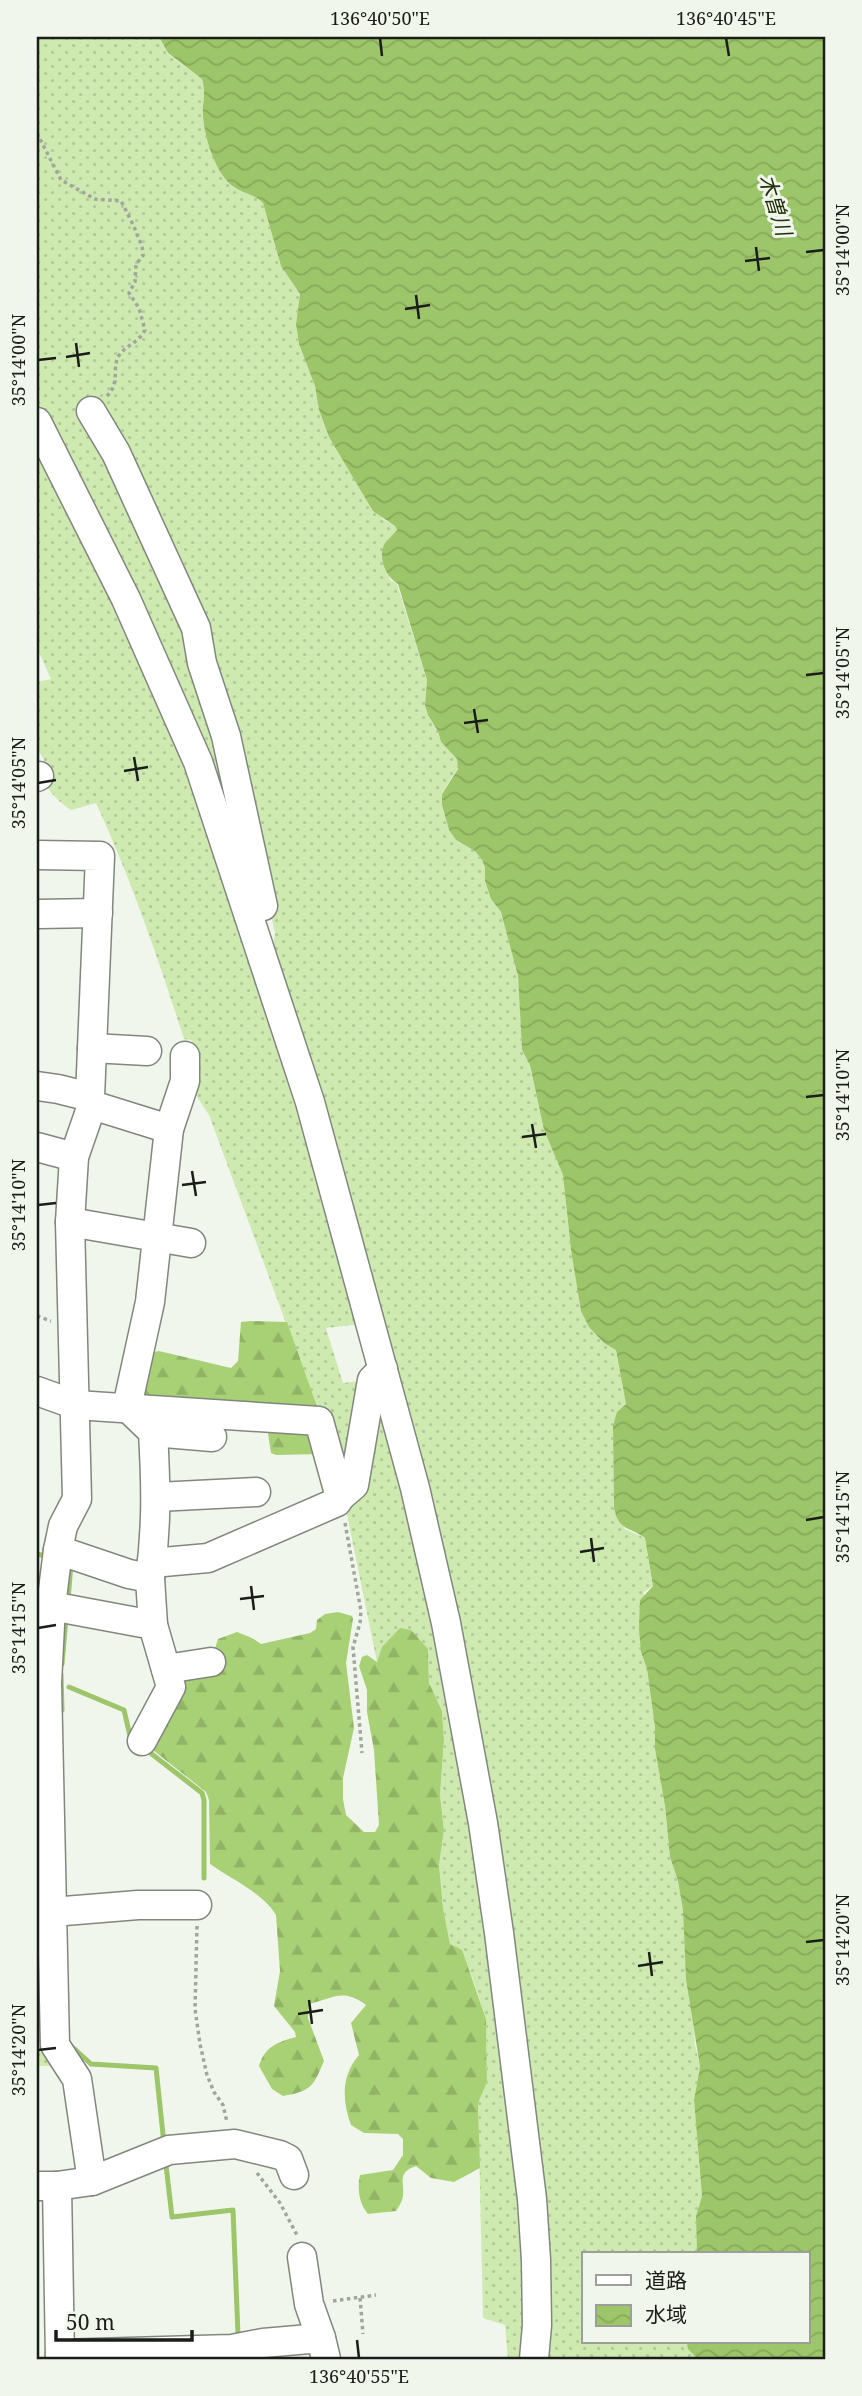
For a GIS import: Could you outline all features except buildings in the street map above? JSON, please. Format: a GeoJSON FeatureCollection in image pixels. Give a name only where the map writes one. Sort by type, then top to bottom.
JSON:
{"type":"FeatureCollection","features":[{"type":"Feature","properties":{"kind":"street"},"geometry":{"type":"LineString","coordinates":[[91,411],[116,453],[196,628],[202,663],[226,736],[270,934],[258,941]]}},
{"type":"Feature","properties":{"kind":"street"},"geometry":{"type":"LineString","coordinates":[[37,422],[126,599],[198,762],[310,1102],[415,1488],[446,1622],[483,1823],[508,2001],[532,2199],[537,2325],[534,2359]]}},
{"type":"Feature","properties":{"kind":"street"},"geometry":{"type":"LineString","coordinates":[[37,855],[100,856],[91,1101],[75,1157],[70,1222],[77,1499],[63,1526],[58,1550],[42,1683],[55,2045],[77,2079],[92,2181]]}},
{"type":"Feature","properties":{"kind":"street"},"geometry":{"type":"LineString","coordinates":[[37,914],[98,913]]}},
{"type":"Feature","properties":{"kind":"street"},"geometry":{"type":"LineString","coordinates":[[92,1048],[147,1051]]}},
{"type":"Feature","properties":{"kind":"street"},"geometry":{"type":"LineString","coordinates":[[127,1407],[150,1302],[169,1129],[185,1081],[185,1056]]}},
{"type":"Feature","properties":{"kind":"street"},"geometry":{"type":"LineString","coordinates":[[37,1086],[58,1089],[169,1129]]}},
{"type":"Feature","properties":{"kind":"street"},"geometry":{"type":"LineString","coordinates":[[37,1147],[75,1157]]}},
{"type":"Feature","properties":{"kind":"street"},"geometry":{"type":"LineString","coordinates":[[70,1222],[191,1244]]}},
{"type":"Feature","properties":{"kind":"street"},"geometry":{"type":"LineString","coordinates":[[58,1550],[129,1574],[208,1558],[337,1502],[354,1485],[372,1380],[383,1369]]}},
{"type":"Feature","properties":{"kind":"street"},"geometry":{"type":"LineString","coordinates":[[37,1391],[76,1405],[319,1421],[340,1497]]}},
{"type":"Feature","properties":{"kind":"street"},"geometry":{"type":"LineString","coordinates":[[127,1407],[153,1432],[212,1437]]}},
{"type":"Feature","properties":{"kind":"street"},"geometry":{"type":"LineString","coordinates":[[142,1741],[171,1687],[153,1625],[151,1570],[157,1497],[153,1432]]}},
{"type":"Feature","properties":{"kind":"street"},"geometry":{"type":"LineString","coordinates":[[157,1497],[256,1492]]}},
{"type":"Feature","properties":{"kind":"street"},"geometry":{"type":"LineString","coordinates":[[51,1606],[153,1625]]}},
{"type":"Feature","properties":{"kind":"street"},"geometry":{"type":"LineString","coordinates":[[166,1669],[211,1662]]}},
{"type":"Feature","properties":{"kind":"street"},"geometry":{"type":"LineString","coordinates":[[52,1912],[138,1905],[197,1905]]}},
{"type":"Feature","properties":{"kind":"street"},"geometry":{"type":"LineString","coordinates":[[294,2175],[288,2159],[236,2144],[169,2150],[92,2181],[47,2186],[60,2356],[232,2349],[263,2343],[323,2349],[309,2304],[302,2257]]}},
{"type":"Feature","properties":{"kind":"path"},"geometry":{"type":"LineString","coordinates":[[37,134],[61,180],[95,199],[121,201],[136,228],[138,240],[144,250],[143,256],[136,264],[135,282],[129,293],[139,308],[145,330],[134,344],[122,352],[113,390],[91,411]]}},
{"type":"Feature","properties":{"kind":"path"},"geometry":{"type":"LineString","coordinates":[[340,1497],[361,1611],[353,1647],[362,1753]]}},
{"type":"Feature","properties":{"kind":"path"},"geometry":{"type":"LineString","coordinates":[[197,1905],[195,2009],[207,2074],[223,2105],[236,2144],[280,2203],[298,2236],[302,2257]]}},
{"type":"Feature","properties":{"kind":"path"},"geometry":{"type":"LineString","coordinates":[[333,2301],[376,2294]]}},
{"type":"Feature","properties":{"kind":"path"},"geometry":{"type":"LineString","coordinates":[[360,2297],[363,2334]]}},
{"type":"Feature","properties":{"kind":"shaded area"},"geometry":{"type":"Polygon","coordinates":[[[37,37],[159,37],[168,54],[202,79],[204,127],[221,172],[234,187],[263,203],[281,266],[300,294],[296,324],[299,344],[315,386],[319,410],[329,437],[383,519],[397,530],[385,544],[383,553],[390,580],[397,584],[427,680],[425,705],[428,715],[441,742],[457,759],[458,768],[442,793],[442,805],[449,830],[456,840],[475,851],[482,860],[491,899],[501,912],[518,976],[522,1050],[530,1065],[544,1130],[563,1175],[571,1250],[604,1343],[616,1350],[626,1404],[613,1426],[614,1507],[625,1529],[645,1538],[653,1586],[644,1592],[641,1652],[647,1669],[670,1857],[683,1910],[695,2044],[700,2067],[694,2100],[702,2196],[696,2216],[697,2252],[582,2252],[582,2344],[687,2344],[698,2359],[543,2359],[500,1892],[272,953],[275,933],[230,735],[261,920],[57,443],[37,405],[37,37]]]}},
{"type":"Feature","properties":{"kind":"shaded area"},"geometry":{"type":"Polygon","coordinates":[[[37,443],[186,756],[246,926],[362,1324],[326,1328],[343,1383],[368,1380],[351,1481],[320,1415],[209,1115],[188,1083],[195,1047],[191,1040],[184,1039],[143,919],[109,832],[96,803],[71,810],[53,795],[45,782],[42,768],[44,760],[37,748],[37,682],[51,679],[37,648],[37,443]]]}},
{"type":"Feature","properties":{"kind":"shaded area"},"geometry":{"type":"Polygon","coordinates":[[[379,1381],[466,1765],[521,2173],[527,2359],[508,2359],[505,2325],[483,2318],[478,2102],[487,2082],[486,2019],[472,1977],[450,1944],[443,1908],[439,1865],[444,1830],[440,1795],[444,1741],[442,1711],[429,1684],[428,1649],[377,1662],[344,1500],[379,1381]]]}},
{"type":"Feature","properties":{"kind":"shaded area"},"geometry":{"type":"Polygon","coordinates":[[[37,2005],[44,2005],[57,2066],[37,2066],[37,2005]]]}},
{"type":"Feature","properties":{"kind":"green space"},"geometry":{"type":"Polygon","coordinates":[[[241,1322],[287,1322],[320,1415],[134,1403],[154,1352],[231,1368],[238,1361],[241,1322]]]}},
{"type":"Feature","properties":{"kind":"green space"},"geometry":{"type":"Polygon","coordinates":[[[315,1426],[322,1454],[271,1453],[268,1434],[273,1427],[315,1426]]]}},
{"type":"Feature","properties":{"kind":"green space"},"geometry":{"type":"Polygon","coordinates":[[[338,1612],[352,1616],[353,1619],[346,1663],[354,1728],[343,1778],[343,1799],[346,1815],[364,1832],[375,1832],[379,1825],[367,1690],[359,1666],[362,1657],[367,1655],[377,1662],[382,1647],[400,1628],[411,1630],[428,1649],[429,1683],[442,1711],[444,1741],[440,1795],[444,1830],[439,1865],[443,1908],[450,1944],[462,1950],[486,2019],[487,2082],[478,2103],[480,2168],[454,2182],[431,2178],[416,2166],[403,2176],[402,2201],[396,2211],[368,2214],[360,2196],[360,2175],[393,2170],[403,2155],[403,2139],[398,2134],[364,2133],[351,2125],[348,2116],[346,2080],[359,2055],[351,2023],[366,2005],[344,1996],[309,2004],[308,2018],[324,2061],[314,2082],[305,2090],[283,2096],[272,2089],[259,2066],[262,2059],[273,2046],[296,2037],[274,2006],[280,1971],[276,1915],[255,1893],[210,1864],[209,1800],[206,1792],[144,1743],[174,1688],[212,1658],[218,1639],[237,1632],[261,1644],[310,1633],[316,1629],[317,1620],[325,1614],[338,1612]]]}},
{"type":"Feature","properties":{"kind":"water","name":"木曽川"},"geometry":{"type":"Polygon","coordinates":[[[159,37],[825,37],[825,2359],[698,2359],[688,2349],[687,2344],[810,2344],[810,2252],[697,2252],[696,2216],[702,2196],[694,2100],[700,2067],[686,1979],[683,1910],[670,1857],[647,1669],[641,1652],[640,1600],[653,1586],[645,1538],[621,1524],[614,1507],[613,1426],[617,1412],[626,1404],[616,1350],[604,1343],[589,1327],[581,1311],[563,1175],[544,1130],[530,1065],[522,1050],[518,976],[501,912],[491,899],[482,860],[475,851],[456,840],[449,830],[442,805],[442,794],[458,769],[457,759],[441,742],[428,715],[425,705],[427,680],[398,584],[387,572],[382,560],[385,543],[397,530],[373,511],[329,437],[319,410],[315,386],[299,344],[296,324],[300,294],[281,266],[263,203],[234,187],[221,173],[204,127],[202,79],[168,53],[159,37]]]}},
{"type":"Feature","properties":{"kind":"waterway"},"geometry":{"type":"LineString","coordinates":[[37,1554],[46,1556]]}},
{"type":"Feature","properties":{"kind":"waterway"},"geometry":{"type":"LineString","coordinates":[[68,1600],[71,1564]]}},
{"type":"Feature","properties":{"kind":"waterway"},"geometry":{"type":"LineString","coordinates":[[62,1664],[66,1618]]}},
{"type":"Feature","properties":{"kind":"waterway"},"geometry":{"type":"LineString","coordinates":[[61,1674],[62,1710]]}},
{"type":"Feature","properties":{"kind":"waterway"},"geometry":{"type":"LineString","coordinates":[[69,1687],[124,1710],[130,1736],[134,1740]]}},
{"type":"Feature","properties":{"kind":"waterway"},"geometry":{"type":"LineString","coordinates":[[144,1748],[202,1793],[204,1878]]}},
{"type":"Feature","properties":{"kind":"waterway"},"geometry":{"type":"LineString","coordinates":[[69,2044],[91,2064],[156,2068],[164,2144]]}},
{"type":"Feature","properties":{"kind":"waterway"},"geometry":{"type":"LineString","coordinates":[[166,2165],[172,2217],[233,2210],[238,2335]]}}]}
